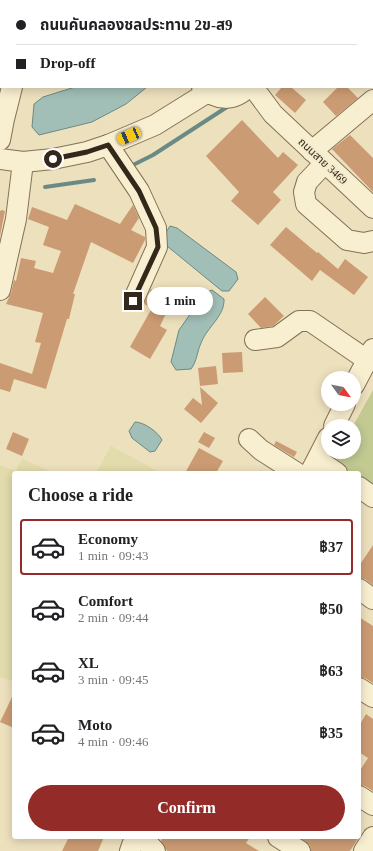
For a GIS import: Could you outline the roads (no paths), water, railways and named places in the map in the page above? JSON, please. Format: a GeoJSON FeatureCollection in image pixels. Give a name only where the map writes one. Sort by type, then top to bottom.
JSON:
{"type":"FeatureCollection","features":[{"type":"Feature","properties":{"kind":"street"},"geometry":{"type":"LineString","coordinates":[[0,140],[12,88]]}},
{"type":"Feature","properties":{"kind":"street"},"geometry":{"type":"LineString","coordinates":[[0,159],[23,162],[53,159],[87,152],[155,125],[200,89],[221,98],[236,96],[247,89]]}},
{"type":"Feature","properties":{"kind":"street","name":"ถนนสาย 3469"},"geometry":{"type":"LineString","coordinates":[[247,89],[373,208]]}},
{"type":"Feature","properties":{"kind":"street"},"geometry":{"type":"LineString","coordinates":[[373,100],[319,157],[304,192],[306,204],[347,240],[364,243],[373,241]]}},
{"type":"Feature","properties":{"kind":"street"},"geometry":{"type":"LineString","coordinates":[[112,143],[139,191],[156,228],[158,247],[133,301]]}},
{"type":"Feature","properties":{"kind":"street"},"geometry":{"type":"LineString","coordinates":[[0,290],[16,219],[23,162]]}},
{"type":"Feature","properties":{"kind":"street"},"geometry":{"type":"LineString","coordinates":[[254,340],[277,337],[299,321],[310,321],[370,354],[361,372]]}},
{"type":"Feature","properties":{"kind":"street"},"geometry":{"type":"LineString","coordinates":[[249,439],[260,450],[294,471]]}},
{"type":"Feature","properties":{"kind":"street"},"geometry":{"type":"LineString","coordinates":[[321,452],[314,466],[330,471]]}},
{"type":"Feature","properties":{"kind":"street"},"geometry":{"type":"LineString","coordinates":[[361,488],[373,497]]}},
{"type":"Feature","properties":{"kind":"street"},"geometry":{"type":"LineString","coordinates":[[361,590],[373,599]]}},
{"type":"Feature","properties":{"kind":"street"},"geometry":{"type":"LineString","coordinates":[[361,689],[373,697]]}},
{"type":"Feature","properties":{"kind":"street"},"geometry":{"type":"LineString","coordinates":[[361,797],[373,805]]}},
{"type":"Feature","properties":{"kind":"street"},"geometry":{"type":"LineString","coordinates":[[364,851],[373,837]]}},
{"type":"Feature","properties":{"kind":"street"},"geometry":{"type":"LineString","coordinates":[[130,851],[134,839]]}},
{"type":"Feature","properties":{"kind":"street"},"geometry":{"type":"LineString","coordinates":[[144,839],[155,851]]}},
{"type":"Feature","properties":{"kind":"street"},"geometry":{"type":"LineString","coordinates":[[281,839],[300,851]]}},
{"type":"Feature","properties":{"kind":"water"},"geometry":{"type":"Polygon","coordinates":[[[72,88],[146,88],[126,104],[92,122],[39,135],[32,127],[34,104],[43,97],[72,88]]]}},
{"type":"Feature","properties":{"kind":"water"},"geometry":{"type":"Polygon","coordinates":[[[170,226],[177,228],[236,272],[238,279],[229,291],[222,291],[167,246],[165,234],[170,226]]]}},
{"type":"Feature","properties":{"kind":"water"},"geometry":{"type":"Polygon","coordinates":[[[212,290],[224,299],[222,311],[204,337],[195,363],[191,369],[176,370],[171,362],[179,330],[205,293],[212,290]]]}},
{"type":"Feature","properties":{"kind":"water"},"geometry":{"type":"Polygon","coordinates":[[[135,422],[139,422],[146,426],[160,437],[162,440],[155,451],[150,452],[132,438],[129,431],[135,422]]]}},
{"type":"Feature","properties":{"kind":"waterway"},"geometry":{"type":"LineString","coordinates":[[133,165],[153,155],[227,107]]}},
{"type":"Feature","properties":{"kind":"waterway"},"geometry":{"type":"LineString","coordinates":[[45,187],[94,180]]}}]}
